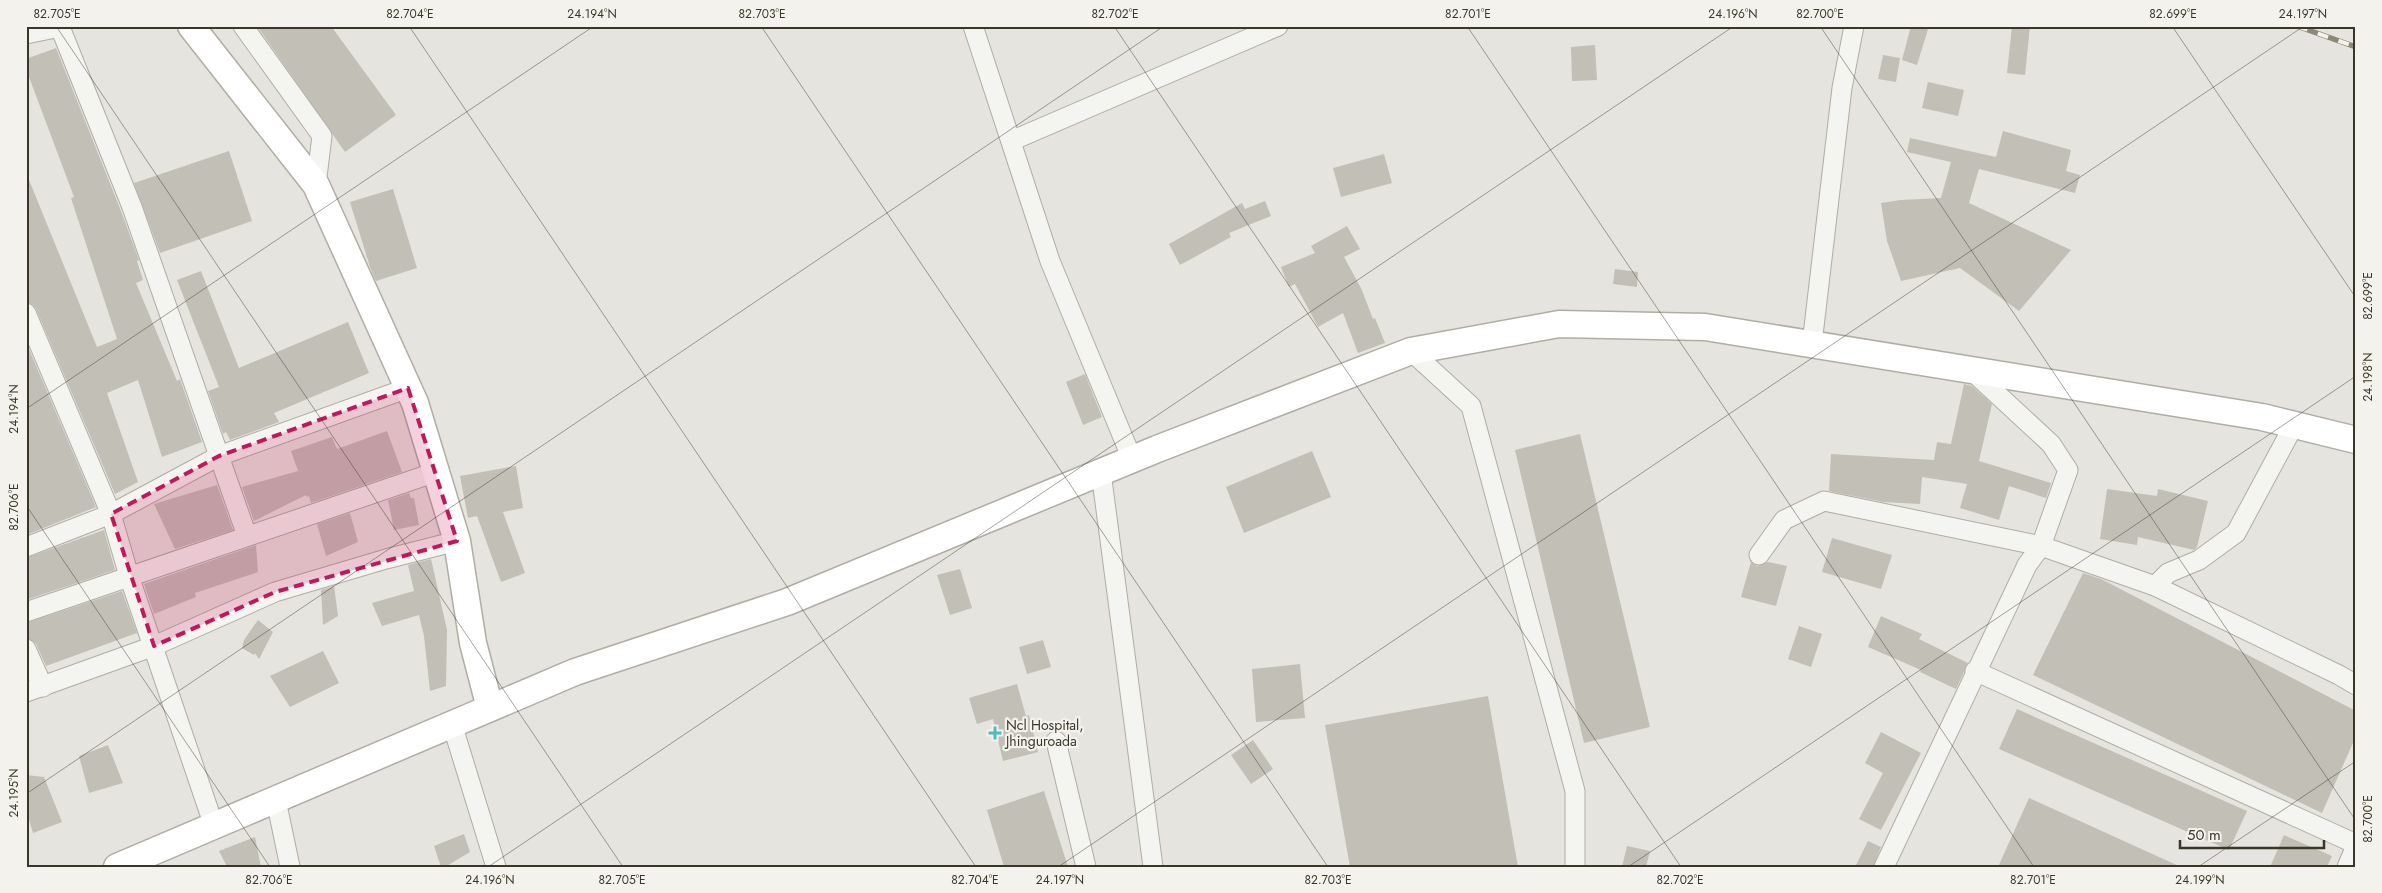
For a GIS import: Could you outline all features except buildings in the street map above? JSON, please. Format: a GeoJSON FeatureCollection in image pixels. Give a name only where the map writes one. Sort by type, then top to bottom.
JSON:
{"type":"FeatureCollection","features":[{"type":"Feature","properties":{"kind":"street"},"geometry":{"type":"LineString","coordinates":[[191,26],[316,185],[408,388],[457,541],[473,643],[490,708]]}},
{"type":"Feature","properties":{"kind":"street"},"geometry":{"type":"LineString","coordinates":[[243,26],[322,136],[316,185]]}},
{"type":"Feature","properties":{"kind":"street"},"geometry":{"type":"LineString","coordinates":[[973,26],[1050,261],[1132,459]]}},
{"type":"Feature","properties":{"kind":"street"},"geometry":{"type":"LineString","coordinates":[[1010,141],[1278,26]]}},
{"type":"Feature","properties":{"kind":"street"},"geometry":{"type":"LineString","coordinates":[[1812,344],[1842,88],[1854,26]]}},
{"type":"Feature","properties":{"kind":"street"},"geometry":{"type":"LineString","coordinates":[[26,34],[60,27],[132,207],[247,536]]}},
{"type":"Feature","properties":{"kind":"street"},"geometry":{"type":"LineString","coordinates":[[26,313],[111,514],[129,576],[214,826]]}},
{"type":"Feature","properties":{"kind":"street"},"geometry":{"type":"LineString","coordinates":[[117,867],[575,672],[787,602],[1132,459],[1411,351],[1559,324],[1705,327],[2262,417],[2356,440]]}},
{"type":"Feature","properties":{"kind":"street"},"geometry":{"type":"LineString","coordinates":[[1411,351],[1471,406],[1575,791],[1575,867]]}},
{"type":"Feature","properties":{"kind":"street"},"geometry":{"type":"LineString","coordinates":[[1884,867],[2027,565],[2041,546],[2068,470],[2051,444],[1971,370]]}},
{"type":"Feature","properties":{"kind":"street"},"geometry":{"type":"LineString","coordinates":[[26,546],[111,514],[219,456],[408,388]]}},
{"type":"Feature","properties":{"kind":"street"},"geometry":{"type":"LineString","coordinates":[[2155,586],[2168,573],[2199,560],[2236,533],[2294,425]]}},
{"type":"Feature","properties":{"kind":"street"},"geometry":{"type":"LineString","coordinates":[[26,612],[436,472]]}},
{"type":"Feature","properties":{"kind":"street"},"geometry":{"type":"LineString","coordinates":[[1101,472],[1153,867]]}},
{"type":"Feature","properties":{"kind":"street"},"geometry":{"type":"LineString","coordinates":[[1759,555],[1784,520],[1824,500],[2041,546],[2155,586],[2339,675],[2356,686]]}},
{"type":"Feature","properties":{"kind":"street"},"geometry":{"type":"LineString","coordinates":[[26,650],[34,689],[154,646],[275,592],[386,559],[457,541]]}},
{"type":"Feature","properties":{"kind":"street"},"geometry":{"type":"LineString","coordinates":[[1976,672],[2356,845],[2347,867]]}},
{"type":"Feature","properties":{"kind":"street"},"geometry":{"type":"LineString","coordinates":[[452,724],[496,867]]}},
{"type":"Feature","properties":{"kind":"street"},"geometry":{"type":"LineString","coordinates":[[1056,741],[1086,867]]}},
{"type":"Feature","properties":{"kind":"street"},"geometry":{"type":"LineString","coordinates":[[276,800],[290,867]]}},
{"type":"Feature","properties":{"kind":"highlighted area"},"geometry":{"type":"Polygon","coordinates":[[[408,388],[457,541],[275,592],[154,646],[111,514],[219,456],[408,388]]]}},
{"type":"Feature","properties":{"kind":"railway"},"geometry":{"type":"LineString","coordinates":[[2297,26],[2356,47]]}},
{"type":"Feature","properties":{"kind":"place","name":"Ncl Hospital, Jhinguroada"},"geometry":{"type":"Point","coordinates":[995,733]}}]}
